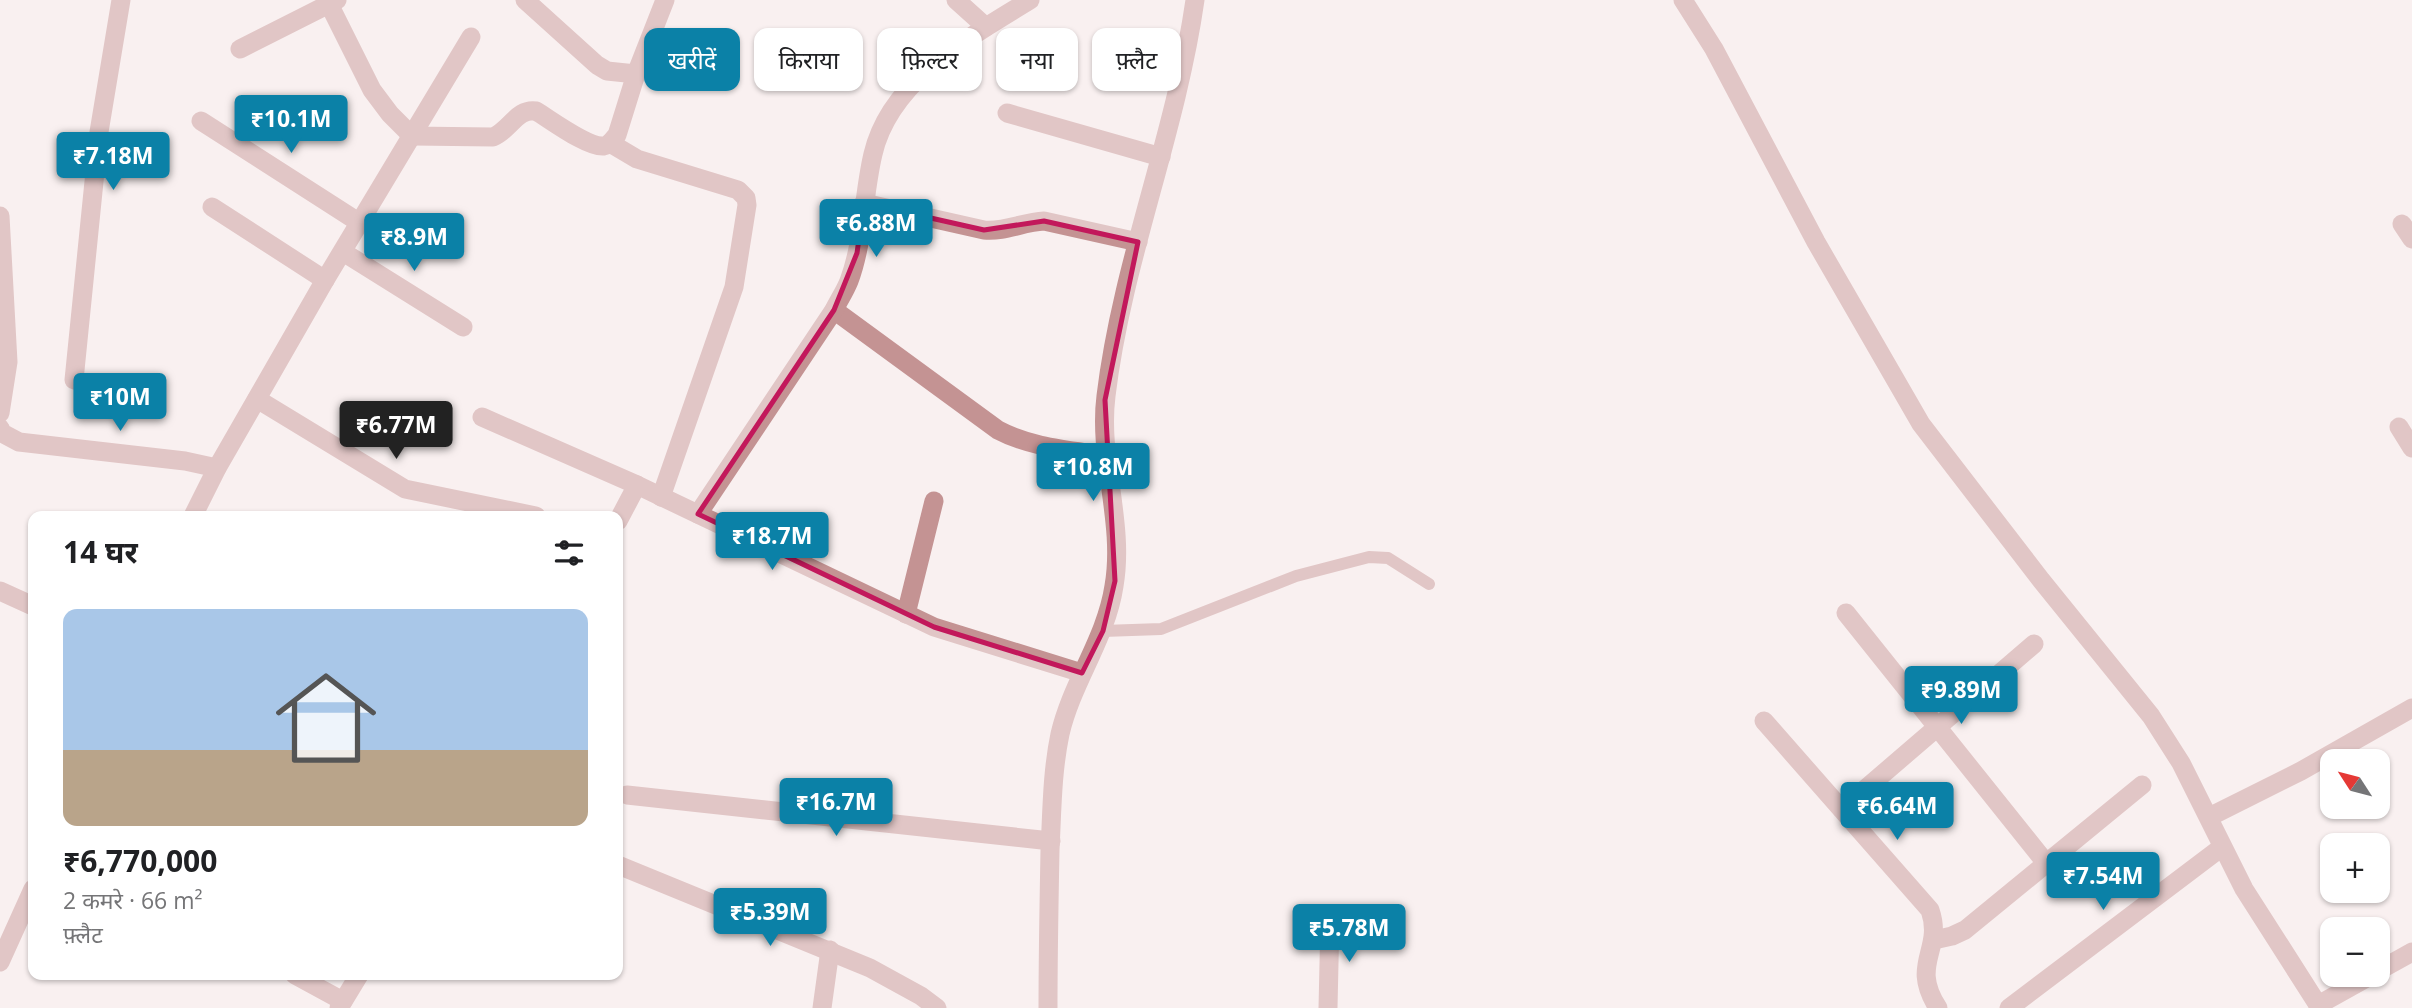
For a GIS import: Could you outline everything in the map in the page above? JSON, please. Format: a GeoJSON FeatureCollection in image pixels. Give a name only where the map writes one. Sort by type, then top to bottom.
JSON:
{"type":"FeatureCollection","features":[{"type":"Feature","properties":{"kind":"street"},"geometry":{"type":"LineString","coordinates":[[74,380],[99,132],[121,0]]}},
{"type":"Feature","properties":{"kind":"street"},"geometry":{"type":"LineString","coordinates":[[525,0],[597,65],[607,71],[636,74]]}},
{"type":"Feature","properties":{"kind":"street"},"geometry":{"type":"LineString","coordinates":[[956,0],[986,27]]}},
{"type":"Feature","properties":{"kind":"street"},"geometry":{"type":"LineString","coordinates":[[698,514],[834,310],[849,281],[873,152],[885,121],[901,97],[937,63],[986,27],[1030,0]]}},
{"type":"Feature","properties":{"kind":"street"},"geometry":{"type":"LineString","coordinates":[[1048,1008],[1051,841],[1056,757],[1061,730],[1082,673],[1103,631],[1115,581],[1116,542],[1105,400],[1110,363],[1161,157],[1195,0]]}},
{"type":"Feature","properties":{"kind":"street"},"geometry":{"type":"LineString","coordinates":[[1683,0],[1714,49],[1816,242],[1921,424],[2041,580],[2151,716],[2181,763],[2222,848],[2257,911],[2319,1006],[2351,987]]}},
{"type":"Feature","properties":{"kind":"street"},"geometry":{"type":"LineString","coordinates":[[240,49],[331,2],[372,90],[390,114],[412,136],[493,137],[528,110],[536,111],[587,142],[604,146],[617,135],[660,4]]}},
{"type":"Feature","properties":{"kind":"street"},"geometry":{"type":"LineString","coordinates":[[196,511],[217,468],[325,280],[471,37]]}},
{"type":"Feature","properties":{"kind":"street"},"geometry":{"type":"LineString","coordinates":[[1007,113],[1161,157]]}},
{"type":"Feature","properties":{"kind":"street"},"geometry":{"type":"LineString","coordinates":[[201,121],[360,223]]}},
{"type":"Feature","properties":{"kind":"street"},"geometry":{"type":"LineString","coordinates":[[610,143],[637,159],[738,191],[746,198],[734,287],[661,497]]}},
{"type":"Feature","properties":{"kind":"street"},"geometry":{"type":"LineString","coordinates":[[864,203],[984,230],[997,231],[1030,222],[1044,222],[1138,242]]}},
{"type":"Feature","properties":{"kind":"street"},"geometry":{"type":"LineString","coordinates":[[212,207],[325,280]]}},
{"type":"Feature","properties":{"kind":"street"},"geometry":{"type":"LineString","coordinates":[[0,216],[8,362],[0,413]]}},
{"type":"Feature","properties":{"kind":"street"},"geometry":{"type":"LineString","coordinates":[[343,252],[463,327]]}},
{"type":"Feature","properties":{"kind":"street"},"geometry":{"type":"LineString","coordinates":[[834,310],[998,430],[1017,440],[1108,456]]}},
{"type":"Feature","properties":{"kind":"street"},"geometry":{"type":"LineString","coordinates":[[257,399],[405,489],[513,511]]}},
{"type":"Feature","properties":{"kind":"street"},"geometry":{"type":"LineString","coordinates":[[482,417],[637,485],[934,627],[1082,673]]}},
{"type":"Feature","properties":{"kind":"street"},"geometry":{"type":"LineString","coordinates":[[2399,427],[2412,448]]}},
{"type":"Feature","properties":{"kind":"street"},"geometry":{"type":"LineString","coordinates":[[0,428],[2,433],[19,442],[185,461],[217,468]]}},
{"type":"Feature","properties":{"kind":"street"},"geometry":{"type":"LineString","coordinates":[[623,512],[637,485]]}},
{"type":"Feature","properties":{"kind":"street"},"geometry":{"type":"LineString","coordinates":[[906,614],[934,502]]}},
{"type":"Feature","properties":{"kind":"street"},"geometry":{"type":"LineString","coordinates":[[0,591],[28,604]]}},
{"type":"Feature","properties":{"kind":"street"},"geometry":{"type":"LineString","coordinates":[[1846,613],[2046,863]]}},
{"type":"Feature","properties":{"kind":"street"},"geometry":{"type":"LineString","coordinates":[[1842,809],[2034,644]]}},
{"type":"Feature","properties":{"kind":"street"},"geometry":{"type":"LineString","coordinates":[[2209,817],[2301,771],[2412,708]]}},
{"type":"Feature","properties":{"kind":"street"},"geometry":{"type":"LineString","coordinates":[[1764,721],[1930,910],[1935,929],[1925,967],[1925,981],[1938,1008]]}},
{"type":"Feature","properties":{"kind":"street"},"geometry":{"type":"LineString","coordinates":[[1934,940],[1965,930],[2142,785]]}},
{"type":"Feature","properties":{"kind":"street"},"geometry":{"type":"LineString","coordinates":[[626,794],[1051,841]]}},
{"type":"Feature","properties":{"kind":"street"},"geometry":{"type":"LineString","coordinates":[[2008,1008],[2222,848]]}},
{"type":"Feature","properties":{"kind":"street"},"geometry":{"type":"LineString","coordinates":[[623,866],[870,968],[921,996],[936,1008]]}},
{"type":"Feature","properties":{"kind":"street"},"geometry":{"type":"LineString","coordinates":[[1,959],[28,901]]}},
{"type":"Feature","properties":{"kind":"street"},"geometry":{"type":"LineString","coordinates":[[1328,1008],[1330,919]]}},
{"type":"Feature","properties":{"kind":"street"},"geometry":{"type":"LineString","coordinates":[[822,1008],[830,950]]}},
{"type":"Feature","properties":{"kind":"street"},"geometry":{"type":"LineString","coordinates":[[2390,964],[2412,952]]}},
{"type":"Feature","properties":{"kind":"street"},"geometry":{"type":"LineString","coordinates":[[303,980],[341,1004],[356,980]]}},
{"type":"Feature","properties":{"kind":"lane"},"geometry":{"type":"LineString","coordinates":[[1103,631],[1161,629],[1296,576],[1369,557],[1388,558],[1429,584]]}},
{"type":"Feature","properties":{"kind":"highlighted area"},"geometry":{"type":"Polygon","coordinates":[[[864,203],[984,230],[1044,221],[1138,242],[1105,400],[1115,581],[1103,631],[1082,673],[934,627],[698,514],[834,310],[857,253],[864,203]]]}}]}
